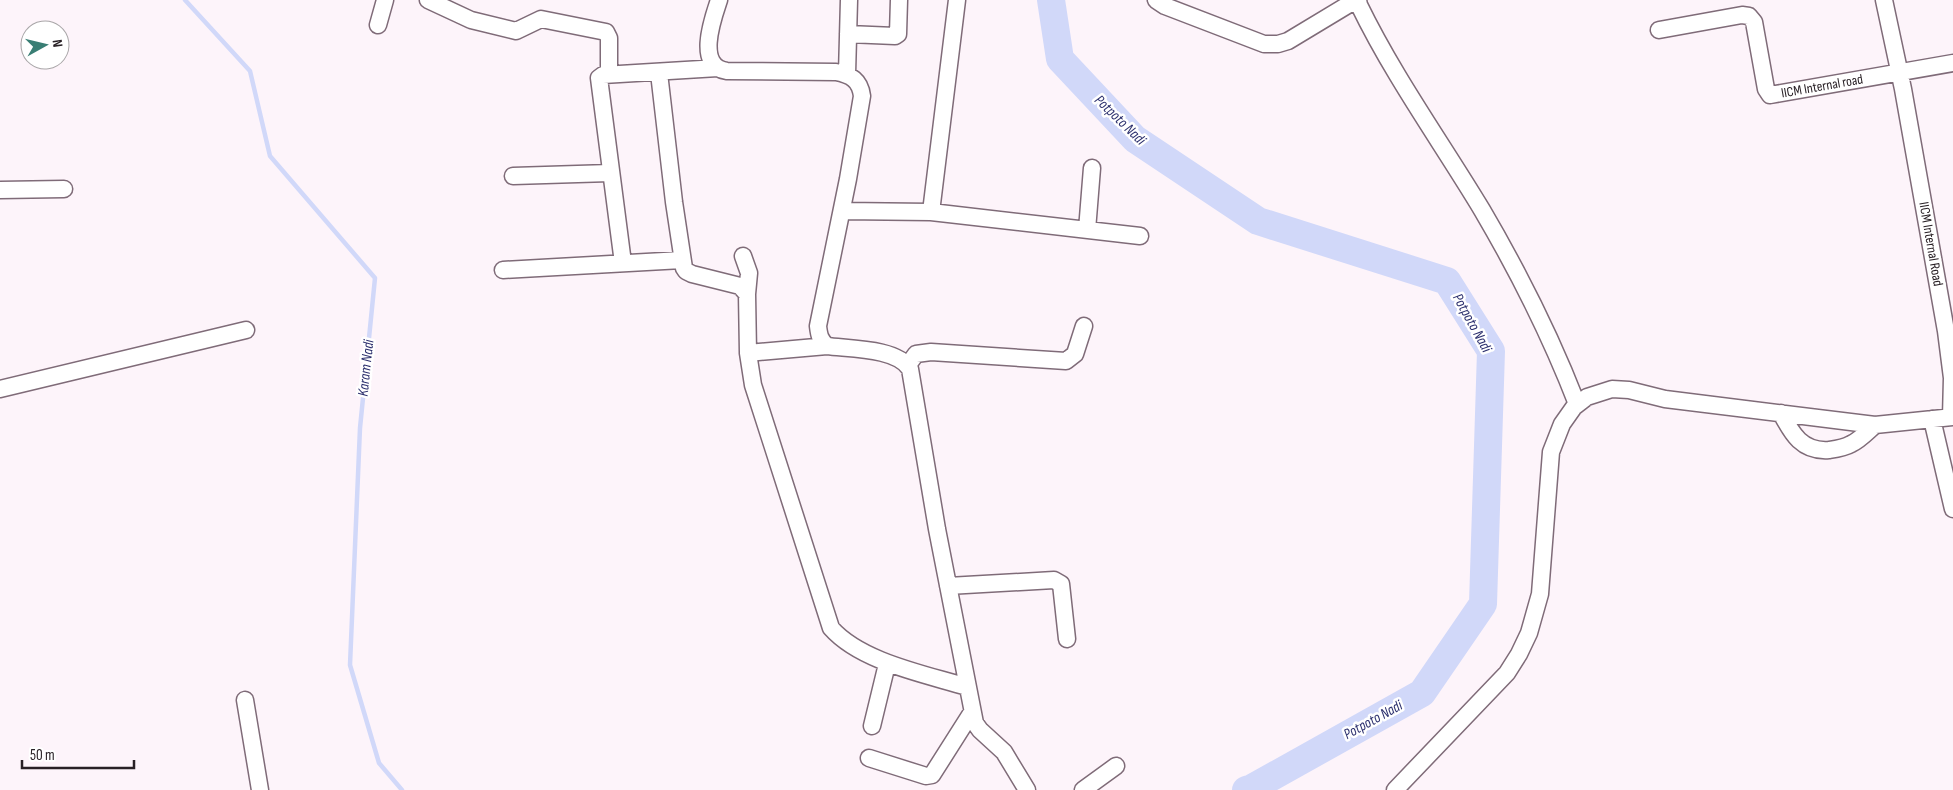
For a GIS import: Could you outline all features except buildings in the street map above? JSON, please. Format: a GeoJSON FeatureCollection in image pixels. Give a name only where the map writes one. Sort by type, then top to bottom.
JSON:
{"type":"FeatureCollection","features":[{"type":"Feature","properties":{"kind":"street"},"geometry":{"type":"LineString","coordinates":[[378,24],[385,0]]}},
{"type":"Feature","properties":{"kind":"street"},"geometry":{"type":"LineString","coordinates":[[428,0],[471,20],[516,31],[541,19],[606,32],[610,38],[609,74]]}},
{"type":"Feature","properties":{"kind":"street"},"geometry":{"type":"LineString","coordinates":[[718,68],[712,61],[708,35],[719,0]]}},
{"type":"Feature","properties":{"kind":"street"},"geometry":{"type":"LineString","coordinates":[[847,74],[849,0]]}},
{"type":"Feature","properties":{"kind":"street"},"geometry":{"type":"LineString","coordinates":[[848,34],[895,36],[898,34],[899,0]]}},
{"type":"Feature","properties":{"kind":"street"},"geometry":{"type":"LineString","coordinates":[[931,212],[957,0]]}},
{"type":"Feature","properties":{"kind":"street"},"geometry":{"type":"LineString","coordinates":[[1156,0],[1165,6],[1270,45],[1288,41],[1358,2],[1386,57],[1482,211],[1528,292],[1555,349],[1577,404]]}},
{"type":"Feature","properties":{"kind":"street","name":"IICM Internal Road"},"geometry":{"type":"LineString","coordinates":[[1884,0],[1946,331],[1953,384],[1952,417]]}},
{"type":"Feature","properties":{"kind":"street","name":"IICM Internal road"},"geometry":{"type":"LineString","coordinates":[[1659,30],[1742,15],[1749,16],[1754,22],[1766,89],[1770,95],[1899,72]]}},
{"type":"Feature","properties":{"kind":"street"},"geometry":{"type":"LineString","coordinates":[[1899,72],[1953,63]]}},
{"type":"Feature","properties":{"kind":"street"},"geometry":{"type":"LineString","coordinates":[[623,263],[598,82],[600,76],[718,68],[728,71],[836,72],[847,74],[855,79],[861,87],[862,96],[842,211],[818,326],[821,341],[827,346]]}},
{"type":"Feature","properties":{"kind":"street"},"geometry":{"type":"LineString","coordinates":[[658,73],[684,268],[689,273],[740,286],[747,294]]}},
{"type":"Feature","properties":{"kind":"street"},"geometry":{"type":"LineString","coordinates":[[1087,230],[1092,168]]}},
{"type":"Feature","properties":{"kind":"street"},"geometry":{"type":"LineString","coordinates":[[513,176],[610,173]]}},
{"type":"Feature","properties":{"kind":"street"},"geometry":{"type":"LineString","coordinates":[[0,190],[64,189]]}},
{"type":"Feature","properties":{"kind":"street"},"geometry":{"type":"LineString","coordinates":[[842,211],[931,212],[1140,236]]}},
{"type":"Feature","properties":{"kind":"street"},"geometry":{"type":"LineString","coordinates":[[743,256],[749,273],[747,294],[748,353],[753,385],[829,622],[839,636],[887,664],[966,687]]}},
{"type":"Feature","properties":{"kind":"street"},"geometry":{"type":"LineString","coordinates":[[503,270],[682,260]]}},
{"type":"Feature","properties":{"kind":"street"},"geometry":{"type":"LineString","coordinates":[[908,364],[916,354],[931,352],[1066,361],[1075,354],[1084,326]]}},
{"type":"Feature","properties":{"kind":"street"},"geometry":{"type":"LineString","coordinates":[[0,389],[246,330]]}},
{"type":"Feature","properties":{"kind":"street"},"geometry":{"type":"LineString","coordinates":[[748,353],[827,346],[890,354],[908,364],[912,372],[948,586],[972,712],[977,726],[1004,752],[1027,790]]}},
{"type":"Feature","properties":{"kind":"street"},"geometry":{"type":"LineString","coordinates":[[1395,790],[1507,673],[1523,647],[1540,594],[1551,452],[1562,424],[1577,404],[1587,397],[1602,391],[1629,390],[1665,398],[1875,425],[1952,417]]}},
{"type":"Feature","properties":{"kind":"street"},"geometry":{"type":"LineString","coordinates":[[1781,413],[1790,430],[1804,446],[1820,451],[1850,445],[1875,425]]}},
{"type":"Feature","properties":{"kind":"street"},"geometry":{"type":"LineString","coordinates":[[1932,419],[1953,510]]}},
{"type":"Feature","properties":{"kind":"street"},"geometry":{"type":"LineString","coordinates":[[948,586],[1058,581],[1061,584],[1067,639]]}},
{"type":"Feature","properties":{"kind":"street"},"geometry":{"type":"LineString","coordinates":[[872,726],[887,664]]}},
{"type":"Feature","properties":{"kind":"street"},"geometry":{"type":"LineString","coordinates":[[245,700],[260,790]]}},
{"type":"Feature","properties":{"kind":"street"},"geometry":{"type":"LineString","coordinates":[[869,758],[929,776],[934,772],[972,712]]}},
{"type":"Feature","properties":{"kind":"street"},"geometry":{"type":"LineString","coordinates":[[1083,790],[1116,766]]}},
{"type":"Feature","properties":{"kind":"waterway","name":"Karam Nadi"},"geometry":{"type":"LineString","coordinates":[[185,0],[250,71],[270,156],[375,278],[360,428],[350,665],[379,763],[402,790]]}},
{"type":"Feature","properties":{"kind":"waterway","name":"Potpoto Nadi"},"geometry":{"type":"LineString","coordinates":[[1051,0],[1060,59],[1135,139],[1258,221],[1447,281],[1491,351],[1483,604],[1422,693],[1246,790]]}}]}
